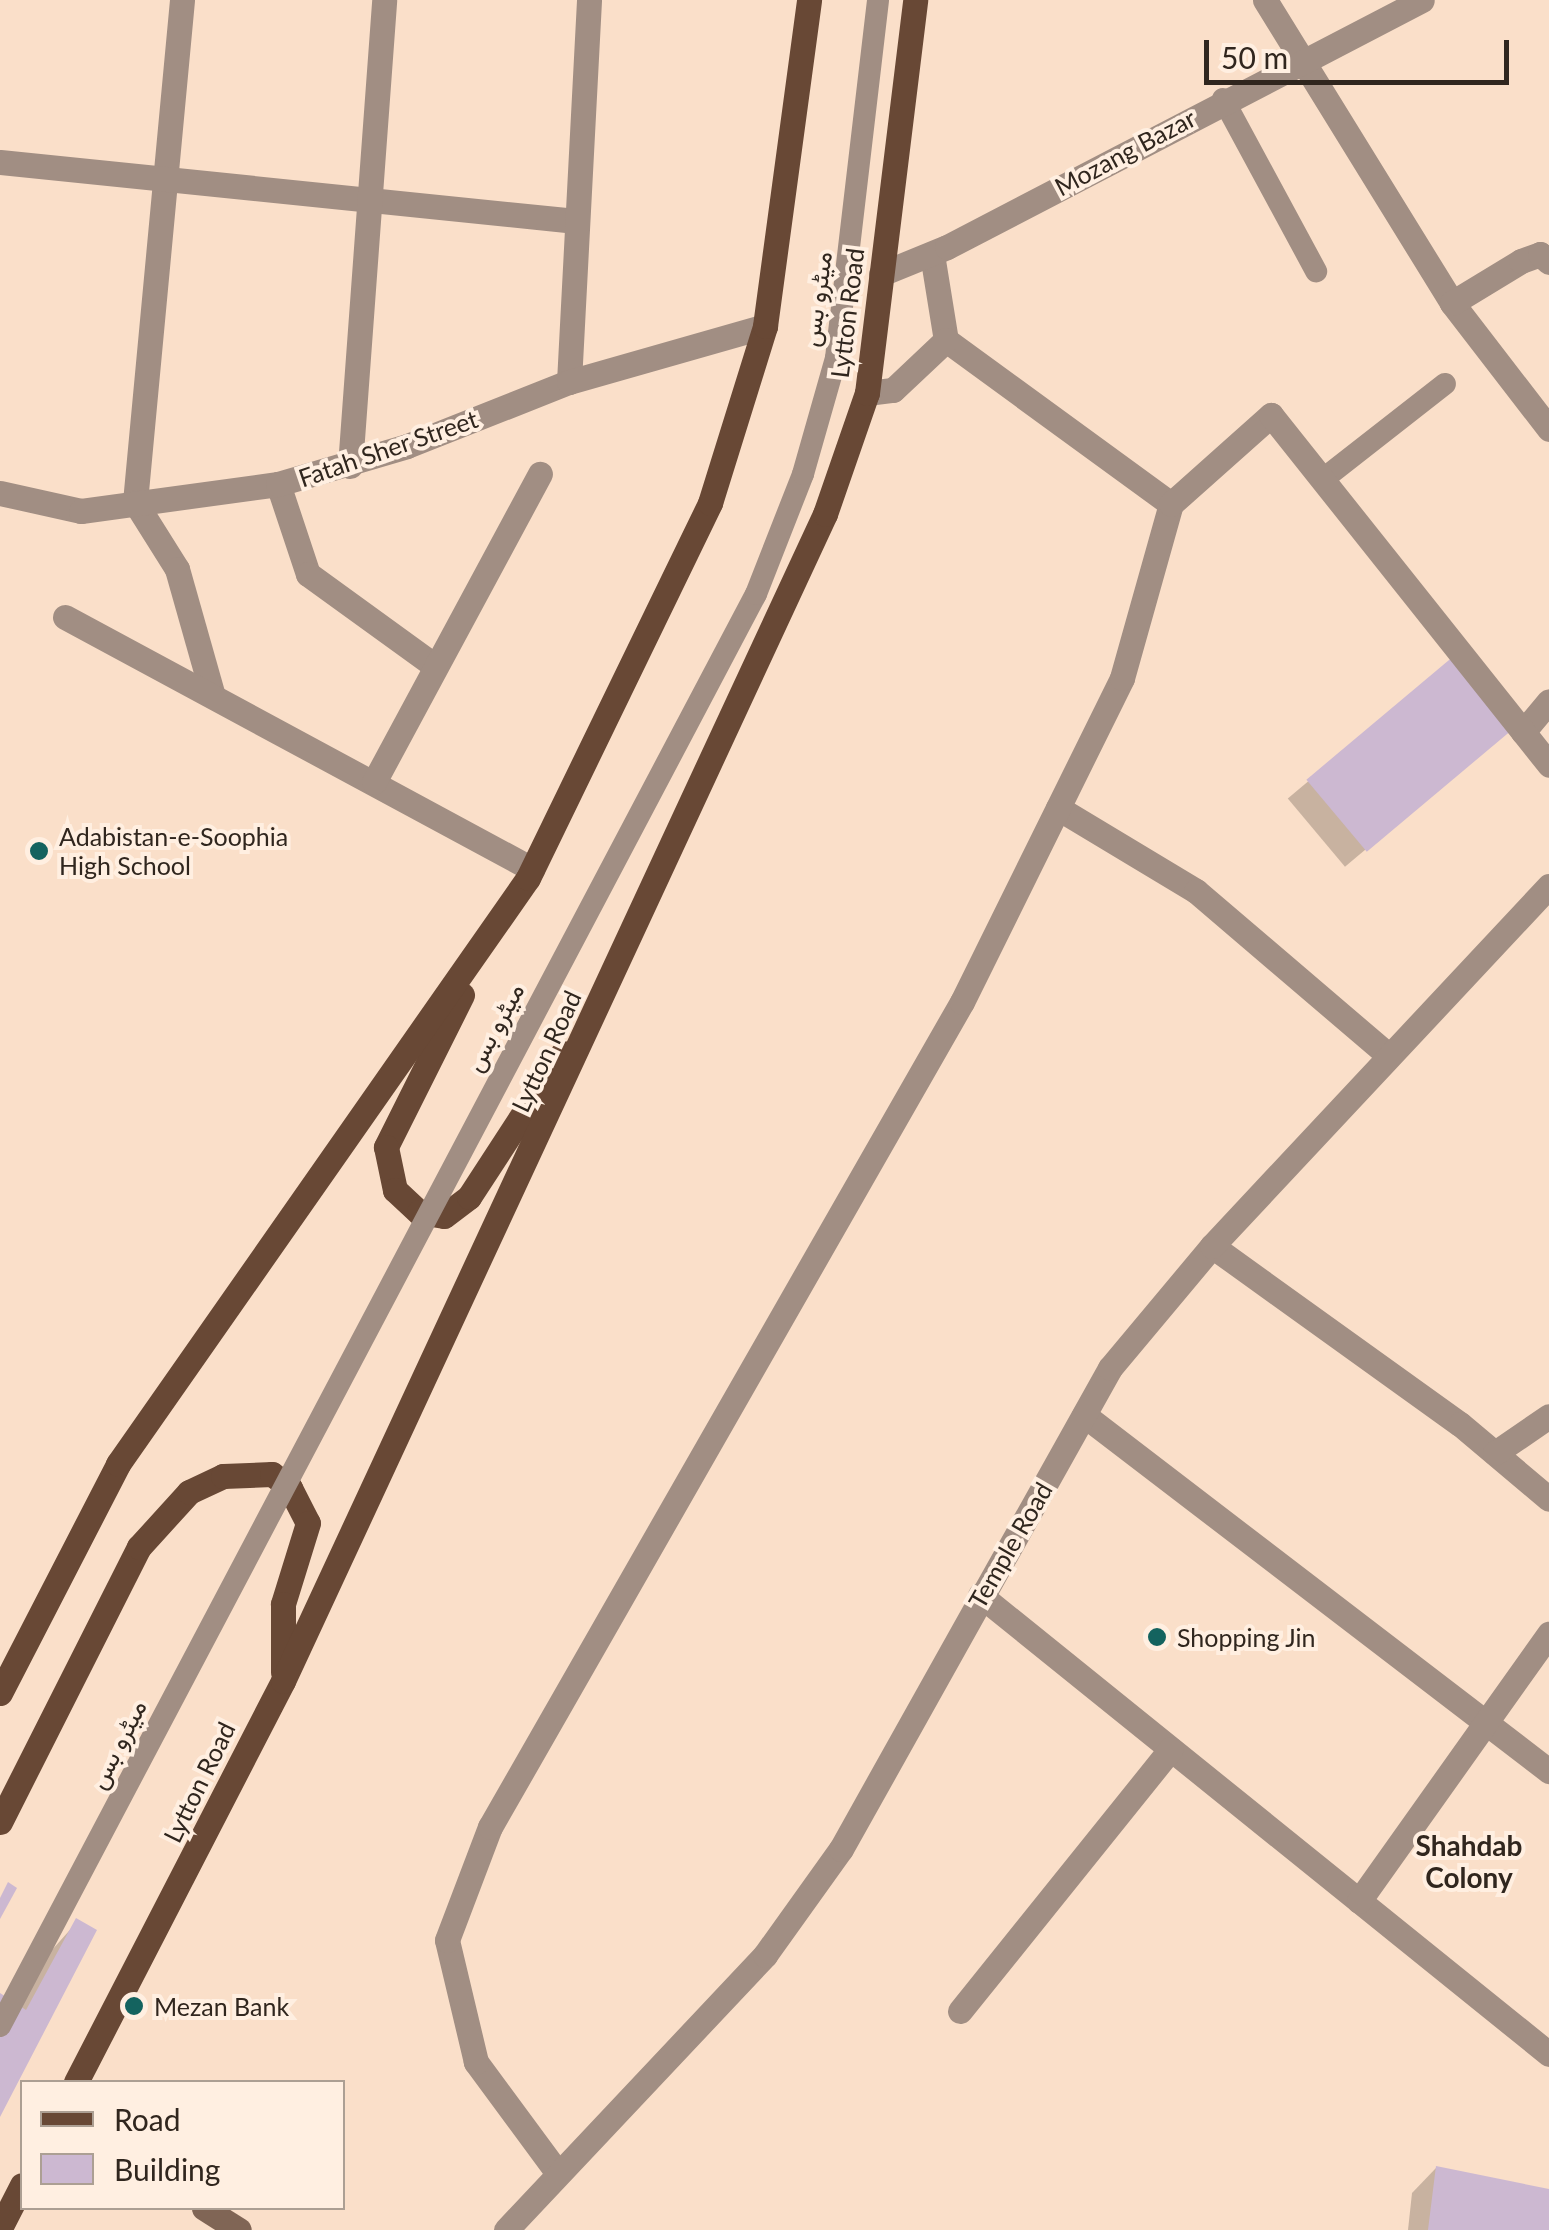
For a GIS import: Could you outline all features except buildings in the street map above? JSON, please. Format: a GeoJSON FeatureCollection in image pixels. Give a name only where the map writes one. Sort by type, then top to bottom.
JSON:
{"type":"FeatureCollection","features":[{"type":"Feature","properties":{"kind":"main road"},"geometry":{"type":"LineString","coordinates":[[637,928],[498,1160],[444,1216],[419,1212],[395,1190],[386,1148],[411,1088],[530,874],[710,503],[766,326],[809,0]]}},
{"type":"Feature","properties":{"kind":"main road","name":"Lytton Road"},"geometry":{"type":"LineString","coordinates":[[79,2080],[283,1680],[637,928],[825,514],[867,393],[915,0]]}},
{"type":"Feature","properties":{"kind":"main road"},"geometry":{"type":"LineString","coordinates":[[0,1693],[118,1464],[530,874]]}},
{"type":"Feature","properties":{"kind":"main road"},"geometry":{"type":"LineString","coordinates":[[0,1822],[139,1546],[189,1492],[223,1476],[272,1474],[290,1488],[308,1523],[282,1604],[283,1680]]}},
{"type":"Feature","properties":{"kind":"main road"},"geometry":{"type":"LineString","coordinates":[[0,2228],[20,2189]]}},
{"type":"Feature","properties":{"kind":"main road"},"geometry":{"type":"LineString","coordinates":[[207,2210],[239,2230]]}},
{"type":"Feature","properties":{"kind":"street"},"geometry":{"type":"LineString","coordinates":[[182,0],[135,502],[177,568],[213,696]]}},
{"type":"Feature","properties":{"kind":"street"},"geometry":{"type":"LineString","coordinates":[[350,466],[384,0]]}},
{"type":"Feature","properties":{"kind":"street"},"geometry":{"type":"LineString","coordinates":[[569,382],[589,0]]}},
{"type":"Feature","properties":{"kind":"street"},"geometry":{"type":"LineString","coordinates":[[1265,0],[1305,59],[1452,303],[1549,430]]}},
{"type":"Feature","properties":{"kind":"street","name":"Mozang Bazar"},"geometry":{"type":"LineString","coordinates":[[882,274],[932,254],[1223,99],[1422,0]]}},
{"type":"Feature","properties":{"kind":"street"},"geometry":{"type":"LineString","coordinates":[[0,162],[576,221]]}},
{"type":"Feature","properties":{"kind":"street"},"geometry":{"type":"LineString","coordinates":[[932,254],[946,340],[1171,504]]}},
{"type":"Feature","properties":{"kind":"street"},"geometry":{"type":"LineString","coordinates":[[1452,303],[1521,261],[1540,254],[1549,262]]}},
{"type":"Feature","properties":{"kind":"street","name":"Fatah Sher Street"},"geometry":{"type":"LineString","coordinates":[[0,493],[82,511],[278,484],[350,466],[569,382],[766,326]]}},
{"type":"Feature","properties":{"kind":"street"},"geometry":{"type":"LineString","coordinates":[[867,393],[893,390],[946,340]]}},
{"type":"Feature","properties":{"kind":"street"},"geometry":{"type":"LineString","coordinates":[[557,2172],[476,2062],[447,1940],[490,1827],[962,1002],[1122,678],[1171,504],[1271,415],[1549,765]]}},
{"type":"Feature","properties":{"kind":"street"},"geometry":{"type":"LineString","coordinates":[[374,782],[540,474]]}},
{"type":"Feature","properties":{"kind":"street"},"geometry":{"type":"LineString","coordinates":[[278,484],[308,574],[435,666]]}},
{"type":"Feature","properties":{"kind":"street"},"geometry":{"type":"LineString","coordinates":[[64,617],[374,782],[530,874]]}},
{"type":"Feature","properties":{"kind":"street"},"geometry":{"type":"LineString","coordinates":[[1523,732],[1549,701]]}},
{"type":"Feature","properties":{"kind":"street"},"geometry":{"type":"LineString","coordinates":[[1058,808],[1196,891],[1388,1055]]}},
{"type":"Feature","properties":{"kind":"street","name":"Temple Road"},"geometry":{"type":"LineString","coordinates":[[506,2230],[765,1955],[900,1750],[980,1595],[1110,1368],[1212,1246],[1549,886]]}},
{"type":"Feature","properties":{"kind":"street"},"geometry":{"type":"LineString","coordinates":[[1212,1246],[1495,1454],[1549,1499]]}},
{"type":"Feature","properties":{"kind":"street"},"geometry":{"type":"LineString","coordinates":[[1084,1415],[1549,1771]]}},
{"type":"Feature","properties":{"kind":"street"},"geometry":{"type":"LineString","coordinates":[[1495,1454],[1549,1416]]}},
{"type":"Feature","properties":{"kind":"street"},"geometry":{"type":"LineString","coordinates":[[980,1595],[1549,2054]]}},
{"type":"Feature","properties":{"kind":"street"},"geometry":{"type":"LineString","coordinates":[[1359,1901],[1549,1634]]}},
{"type":"Feature","properties":{"kind":"street"},"geometry":{"type":"LineString","coordinates":[[960,2011],[1171,1749]]}},
{"type":"Feature","properties":{"kind":"lane","name":"میٹرو بس"},"geometry":{"type":"LineString","coordinates":[[0,2026],[756,594],[803,474],[836,358],[878,0]]}},
{"type":"Feature","properties":{"kind":"lane"},"geometry":{"type":"LineString","coordinates":[[1223,99],[1316,272]]}},
{"type":"Feature","properties":{"kind":"lane"},"geometry":{"type":"LineString","coordinates":[[1322,480],[1445,384]]}},
{"type":"Feature","properties":{"kind":"place","name":"Adabistan-e-Soophia High School"},"geometry":{"type":"Point","coordinates":[39,851]}},
{"type":"Feature","properties":{"kind":"place","name":"Shopping Jin"},"geometry":{"type":"Point","coordinates":[1157,1637]}},
{"type":"Feature","properties":{"kind":"place","name":"Mezan Bank"},"geometry":{"type":"Point","coordinates":[134,2006]}},
{"type":"Feature","properties":{"kind":"district","name":"Shahdab Colony"},"geometry":{"type":"Point","coordinates":[1469,1861]}}]}
